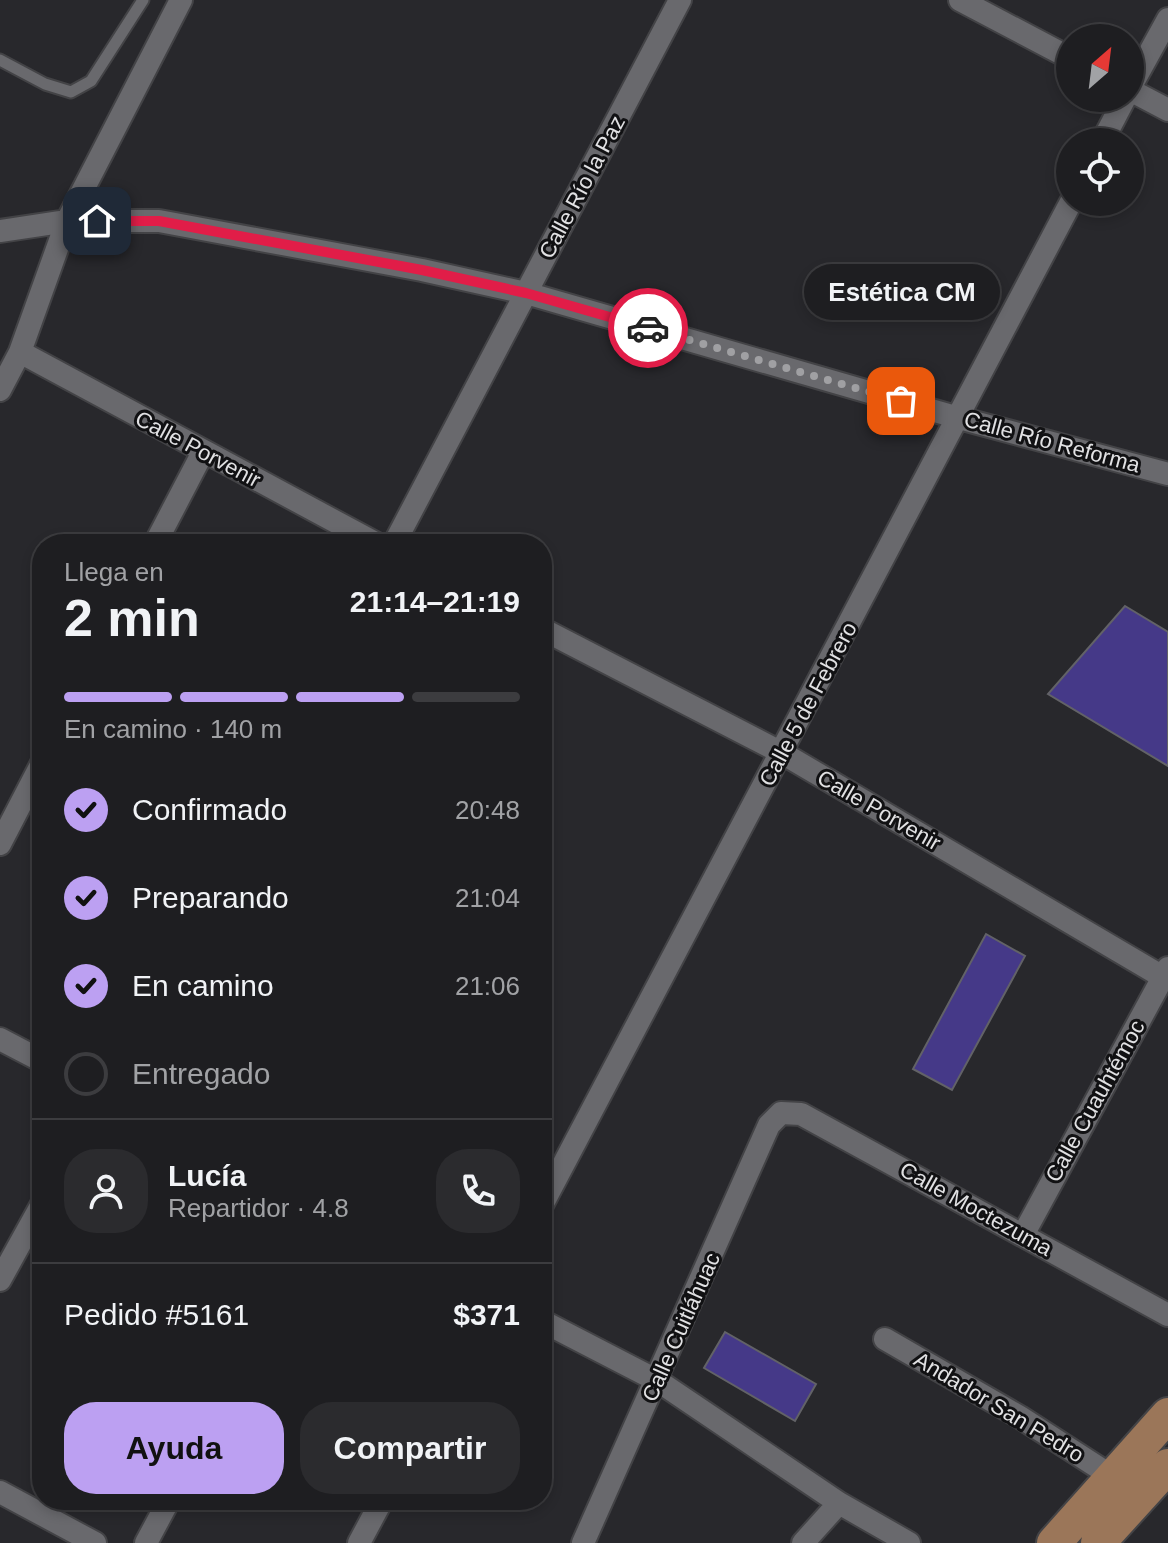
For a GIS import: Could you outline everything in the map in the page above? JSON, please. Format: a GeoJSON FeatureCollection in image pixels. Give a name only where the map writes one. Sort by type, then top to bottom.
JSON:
{"type":"FeatureCollection","features":[{"type":"Feature","properties":{"kind":"main road"},"geometry":{"type":"LineString","coordinates":[[1054,1543],[1168,1415]]}},
{"type":"Feature","properties":{"kind":"main road"},"geometry":{"type":"LineString","coordinates":[[1098,1543],[1168,1466]]}},
{"type":"Feature","properties":{"kind":"street"},"geometry":{"type":"LineString","coordinates":[[0,390],[20,352],[67,221],[181,0]]}},
{"type":"Feature","properties":{"kind":"street","name":"Calle Río la Paz"},"geometry":{"type":"LineString","coordinates":[[399,534],[680,0]]}},
{"type":"Feature","properties":{"kind":"street"},"geometry":{"type":"LineString","coordinates":[[960,0],[1056,51]]}},
{"type":"Feature","properties":{"kind":"street"},"geometry":{"type":"LineString","coordinates":[[1144,63],[1168,19]]}},
{"type":"Feature","properties":{"kind":"street"},"geometry":{"type":"LineString","coordinates":[[1144,97],[1168,110]]}},
{"type":"Feature","properties":{"kind":"street","name":"Calle 5 de Febrero"},"geometry":{"type":"LineString","coordinates":[[552,1186],[1064,216]]}},
{"type":"Feature","properties":{"kind":"street","name":"Calle Río Reforma"},"geometry":{"type":"LineString","coordinates":[[0,231],[67,221],[159,221],[422,270],[526,293],[959,418],[1168,474]]}},
{"type":"Feature","properties":{"kind":"street","name":"Calle Porvenir"},"geometry":{"type":"LineString","coordinates":[[20,352],[358,534]]}},
{"type":"Feature","properties":{"kind":"street"},"geometry":{"type":"LineString","coordinates":[[160,534],[203,452]]}},
{"type":"Feature","properties":{"kind":"street","name":"Calle Porvenir"},"geometry":{"type":"LineString","coordinates":[[552,634],[782,753],[1166,975]]}},
{"type":"Feature","properties":{"kind":"street"},"geometry":{"type":"LineString","coordinates":[[0,844],[32,782]]}},
{"type":"Feature","properties":{"kind":"street","name":"Calle Cuauhtémoc"},"geometry":{"type":"LineString","coordinates":[[1023,1235],[1166,975]]}},
{"type":"Feature","properties":{"kind":"street"},"geometry":{"type":"LineString","coordinates":[[0,1039],[32,1056]]}},
{"type":"Feature","properties":{"kind":"street","name":"Calle Moctezuma"},"geometry":{"type":"LineString","coordinates":[[781,1113],[801,1114],[1168,1315]]}},
{"type":"Feature","properties":{"kind":"street","name":"Calle Cuitláhuac"},"geometry":{"type":"LineString","coordinates":[[583,1543],[658,1381],[769,1125],[781,1113]]}},
{"type":"Feature","properties":{"kind":"street"},"geometry":{"type":"LineString","coordinates":[[0,1280],[32,1222]]}},
{"type":"Feature","properties":{"kind":"street"},"geometry":{"type":"LineString","coordinates":[[552,1326],[658,1381],[839,1503],[909,1543]]}},
{"type":"Feature","properties":{"kind":"street","name":"Andador San Pedro"},"geometry":{"type":"LineString","coordinates":[[885,1339],[1020,1417],[1113,1477]]}},
{"type":"Feature","properties":{"kind":"street"},"geometry":{"type":"LineString","coordinates":[[0,1492],[32,1509]]}},
{"type":"Feature","properties":{"kind":"street"},"geometry":{"type":"LineString","coordinates":[[803,1543],[839,1503]]}},
{"type":"Feature","properties":{"kind":"street"},"geometry":{"type":"LineString","coordinates":[[34,1510],[95,1543]]}},
{"type":"Feature","properties":{"kind":"street"},"geometry":{"type":"LineString","coordinates":[[146,1543],[164,1510]]}},
{"type":"Feature","properties":{"kind":"street"},"geometry":{"type":"LineString","coordinates":[[359,1543],[377,1510]]}},
{"type":"Feature","properties":{"kind":"lane"},"geometry":{"type":"LineString","coordinates":[[0,60],[45,84],[71,92],[91,81],[143,0]]}},
{"type":"Feature","properties":{"kind":"building"},"geometry":{"type":"Polygon","coordinates":[[[1125,606],[1168,632],[1168,766],[1048,694],[1125,606]]]}},
{"type":"Feature","properties":{"kind":"building"},"geometry":{"type":"Polygon","coordinates":[[[986,934],[1025,956],[952,1090],[913,1069],[986,934]]]}},
{"type":"Feature","properties":{"kind":"building"},"geometry":{"type":"Polygon","coordinates":[[[725,1332],[816,1384],[795,1421],[704,1368],[725,1332]]]}},
{"type":"Feature","properties":{"kind":"way so far"},"geometry":{"type":"LineString","coordinates":[[648,328],[901,401]]}},
{"type":"Feature","properties":{"kind":"place","name":"Estética CM"},"geometry":{"type":"Point","coordinates":[901,401]}},
{"type":"Feature","properties":{"kind":"route"},"geometry":{"type":"LineString","coordinates":[[97,221],[159,221],[422,270],[526,293],[648,328]]}}]}
